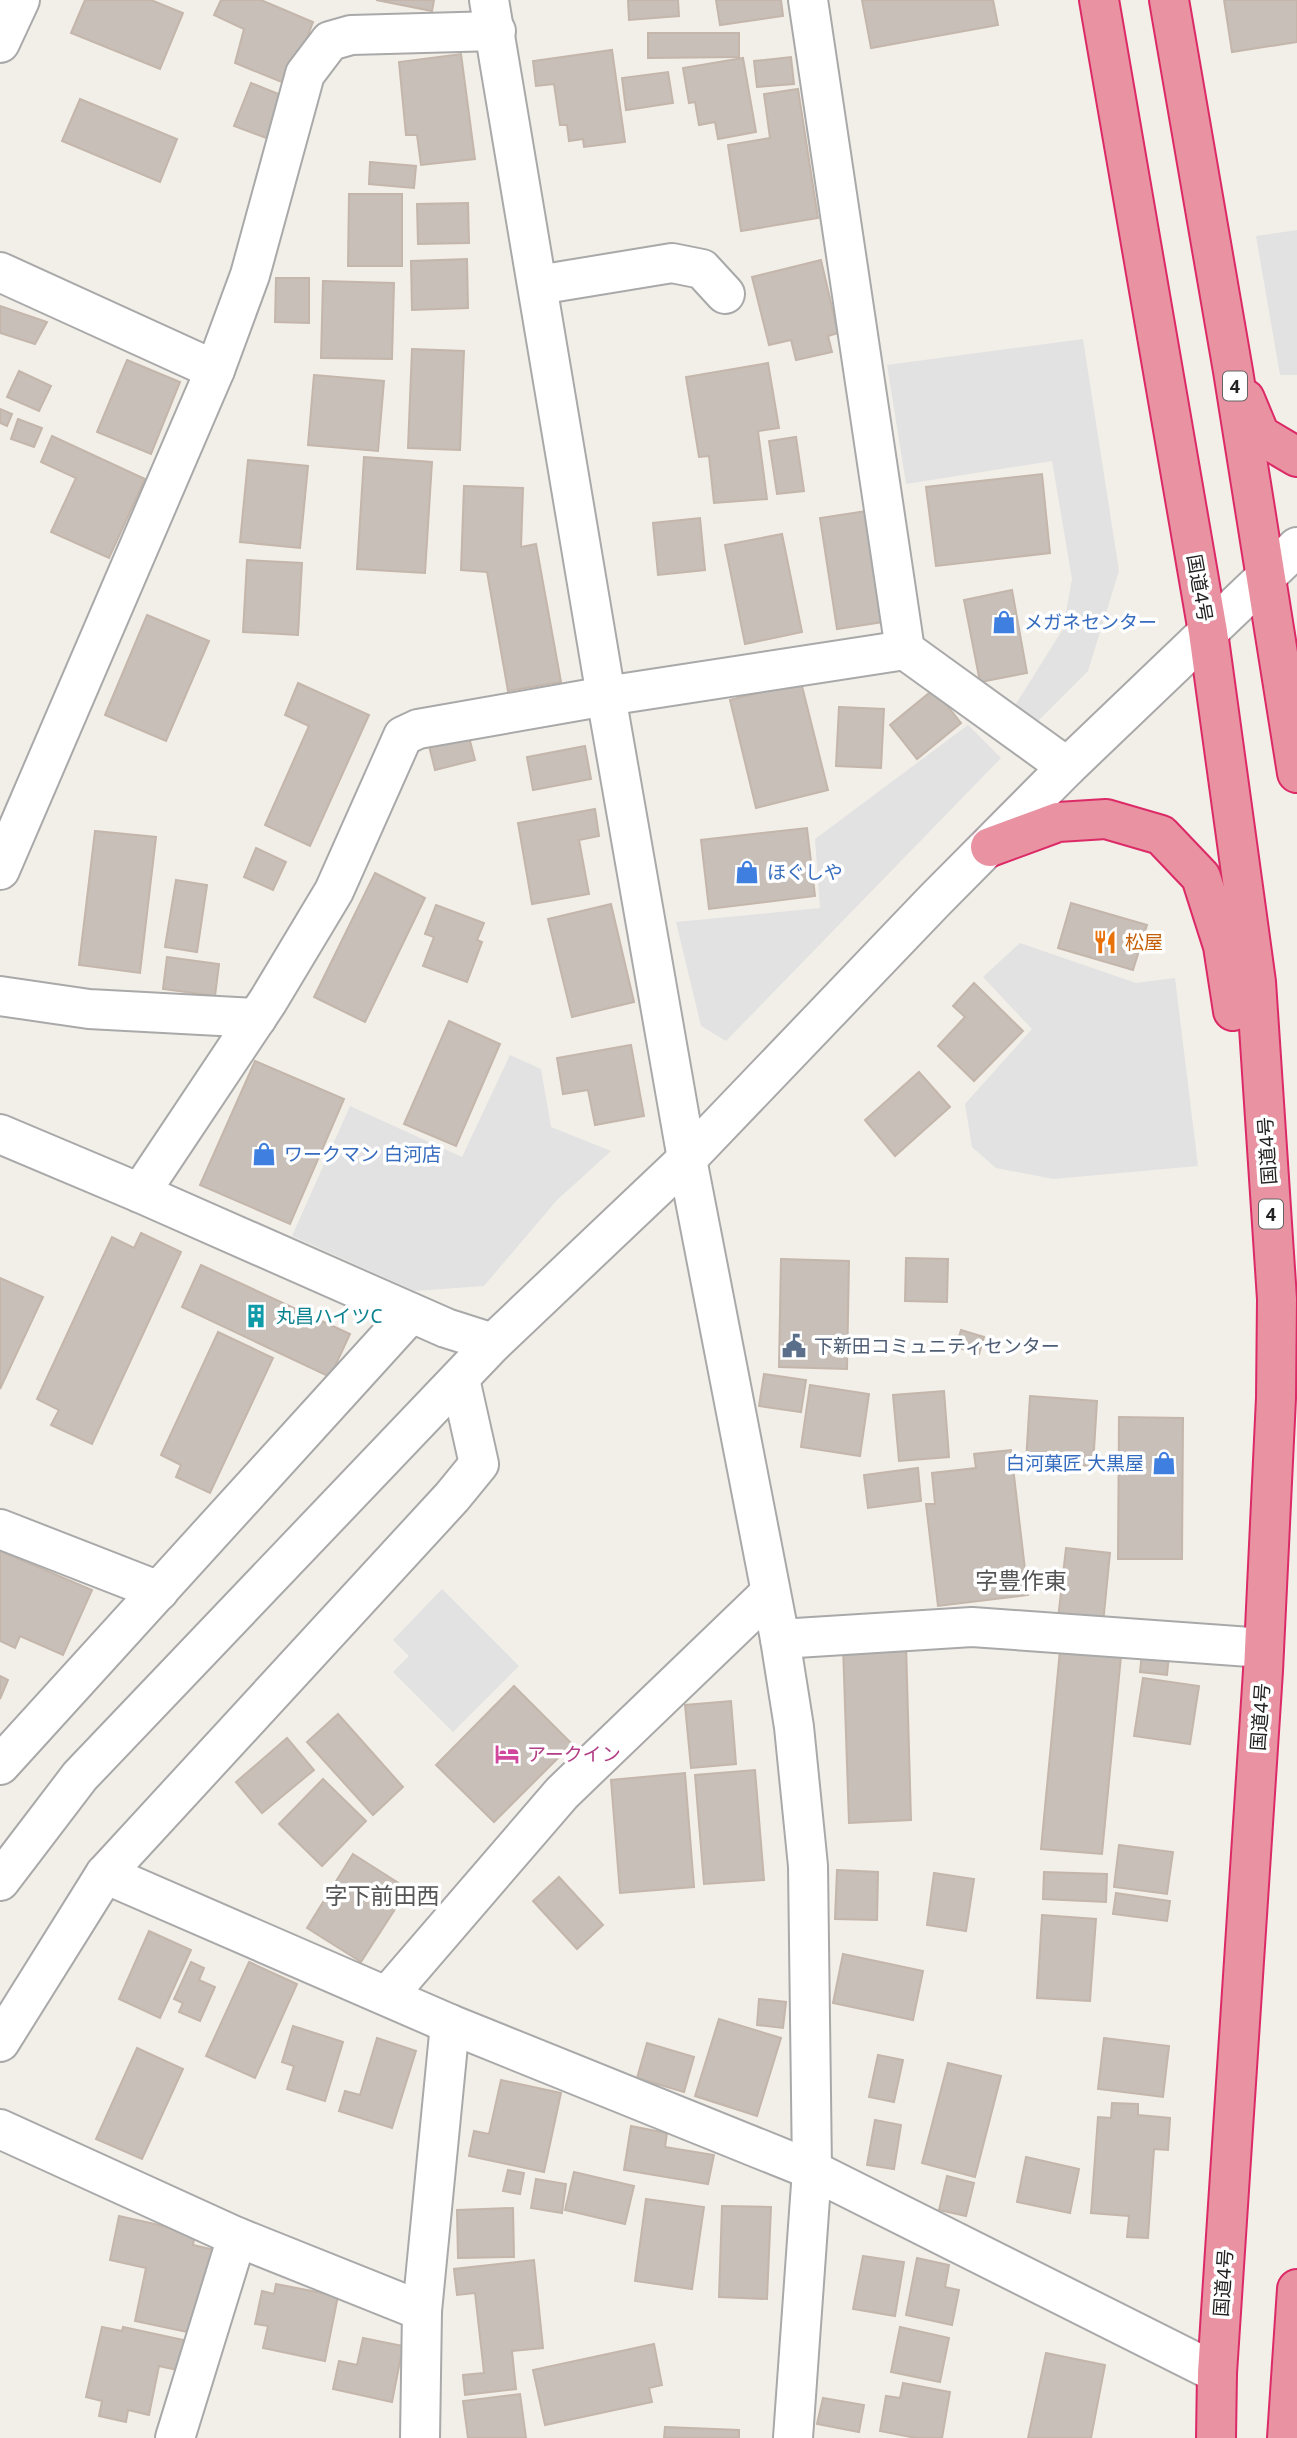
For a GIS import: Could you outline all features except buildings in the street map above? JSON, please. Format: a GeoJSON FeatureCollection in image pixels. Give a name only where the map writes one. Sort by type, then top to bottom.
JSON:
{"type":"FeatureCollection","features":[{"type":"Feature","properties":{"kind":"highway","name":"国道4号"},"geometry":{"type":"LineString","coordinates":[[1099,0],[1208,632],[1256,982],[1273,1240],[1287,1301],[1276,1398],[1264,1647],[1217,2373],[1216,2438]]}},
{"type":"Feature","properties":{"kind":"highway","name":"4"},"geometry":{"type":"LineString","coordinates":[[1169,0],[1233,371],[1297,773]]}},
{"type":"Feature","properties":{"kind":"highway"},"geometry":{"type":"LineString","coordinates":[[1233,371],[1260,435],[1297,457]]}},
{"type":"Feature","properties":{"kind":"highway"},"geometry":{"type":"LineString","coordinates":[[990,847],[1058,821],[1106,819],[1161,835],[1201,877],[1223,946],[1273,1240]]}},
{"type":"Feature","properties":{"kind":"highway"},"geometry":{"type":"LineString","coordinates":[[1287,2438],[1297,2289]]}},
{"type":"Feature","properties":{"kind":"street"},"geometry":{"type":"LineString","coordinates":[[0,43],[19,0]]}},
{"type":"Feature","properties":{"kind":"street"},"geometry":{"type":"LineString","coordinates":[[807,0],[905,650]]}},
{"type":"Feature","properties":{"kind":"street"},"geometry":{"type":"LineString","coordinates":[[0,870],[215,370],[250,275],[306,74],[330,41],[351,35],[493,16],[606,696],[687,1159],[780,1639],[794,1727],[808,1866],[812,2170],[793,2438]]}},
{"type":"Feature","properties":{"kind":"street"},"geometry":{"type":"LineString","coordinates":[[538,285],[672,263],[702,269],[725,294]]}},
{"type":"Feature","properties":{"kind":"street"},"geometry":{"type":"LineString","coordinates":[[0,272],[215,370]]}},
{"type":"Feature","properties":{"kind":"street"},"geometry":{"type":"LineString","coordinates":[[0,1881],[80,1776],[493,1343],[687,1159],[935,900],[1067,768],[1297,547]]}},
{"type":"Feature","properties":{"kind":"street"},"geometry":{"type":"LineString","coordinates":[[140,1193],[257,1018],[334,891],[403,736],[418,729],[606,696],[905,650],[1067,768]]}},
{"type":"Feature","properties":{"kind":"street"},"geometry":{"type":"LineString","coordinates":[[0,996],[89,1009],[257,1018]]}},
{"type":"Feature","properties":{"kind":"street"},"geometry":{"type":"LineString","coordinates":[[0,1134],[446,1328],[493,1343]]}},
{"type":"Feature","properties":{"kind":"street"},"geometry":{"type":"LineString","coordinates":[[0,1765],[411,1313]]}},
{"type":"Feature","properties":{"kind":"street"},"geometry":{"type":"LineString","coordinates":[[0,2042],[105,1874],[452,1497],[479,1464],[460,1379]]}},
{"type":"Feature","properties":{"kind":"street"},"geometry":{"type":"LineString","coordinates":[[0,1529],[159,1591]]}},
{"type":"Feature","properties":{"kind":"street"},"geometry":{"type":"LineString","coordinates":[[388,1996],[562,1793],[770,1593]]}},
{"type":"Feature","properties":{"kind":"street"},"geometry":{"type":"LineString","coordinates":[[780,1639],[972,1627],[1264,1647]]}},
{"type":"Feature","properties":{"kind":"street"},"geometry":{"type":"LineString","coordinates":[[105,1874],[450,2024],[812,2170],[1217,2373]]}},
{"type":"Feature","properties":{"kind":"street"},"geometry":{"type":"LineString","coordinates":[[420,2438],[422,2311],[450,2024]]}},
{"type":"Feature","properties":{"kind":"street"},"geometry":{"type":"LineString","coordinates":[[0,2129],[237,2237],[422,2311]]}},
{"type":"Feature","properties":{"kind":"street"},"geometry":{"type":"LineString","coordinates":[[175,2438],[237,2237]]}},
{"type":"Feature","properties":{"kind":"shaded area"},"geometry":{"type":"Polygon","coordinates":[[[1297,230],[1297,375],[1280,375],[1256,236],[1297,230]]]}},
{"type":"Feature","properties":{"kind":"shaded area"},"geometry":{"type":"Polygon","coordinates":[[[1083,339],[1119,571],[1088,671],[1027,732],[1014,707],[1063,629],[1072,579],[1052,461],[906,484],[887,365],[1083,339]]]}},
{"type":"Feature","properties":{"kind":"shaded area"},"geometry":{"type":"Polygon","coordinates":[[[968,725],[1001,758],[726,1041],[701,1026],[676,922],[820,908],[815,839],[968,725]]]}},
{"type":"Feature","properties":{"kind":"shaded area"},"geometry":{"type":"Polygon","coordinates":[[[1020,943],[1136,983],[1175,978],[1198,1166],[1053,1179],[996,1168],[972,1147],[965,1104],[1032,1029],[983,977],[1020,943]]]}},
{"type":"Feature","properties":{"kind":"shaded area"},"geometry":{"type":"Polygon","coordinates":[[[510,1055],[541,1069],[551,1127],[611,1151],[557,1200],[484,1286],[415,1291],[292,1236],[350,1106],[462,1157],[510,1055]]]}},
{"type":"Feature","properties":{"kind":"shaded area"},"geometry":{"type":"Polygon","coordinates":[[[442,1589],[519,1666],[453,1732],[393,1672],[409,1656],[393,1640],[442,1589]]]}},
{"type":"Feature","properties":{"kind":"place","name":"メガネセンター"},"geometry":{"type":"Point","coordinates":[1004,622]}},
{"type":"Feature","properties":{"kind":"place","name":"ほぐしや"},"geometry":{"type":"Point","coordinates":[747,872]}},
{"type":"Feature","properties":{"kind":"place","name":"松屋"},"geometry":{"type":"Point","coordinates":[1105,942]}},
{"type":"Feature","properties":{"kind":"place","name":"ワークマン 白河店"},"geometry":{"type":"Point","coordinates":[264,1154]}},
{"type":"Feature","properties":{"kind":"place","name":"丸昌ハイツC"},"geometry":{"type":"Point","coordinates":[256,1316]}},
{"type":"Feature","properties":{"kind":"place","name":"下新田コミュニティセンター"},"geometry":{"type":"Point","coordinates":[794,1346]}},
{"type":"Feature","properties":{"kind":"place","name":"白河菓匠 大黒屋"},"geometry":{"type":"Point","coordinates":[1164,1463]}},
{"type":"Feature","properties":{"kind":"place","name":"アークイン"},"geometry":{"type":"Point","coordinates":[507,1754]}},
{"type":"Feature","properties":{"kind":"district","name":"字豊作東"},"geometry":{"type":"Point","coordinates":[1021,1580]}},
{"type":"Feature","properties":{"kind":"district","name":"字下前田西"},"geometry":{"type":"Point","coordinates":[382,1895]}}]}
